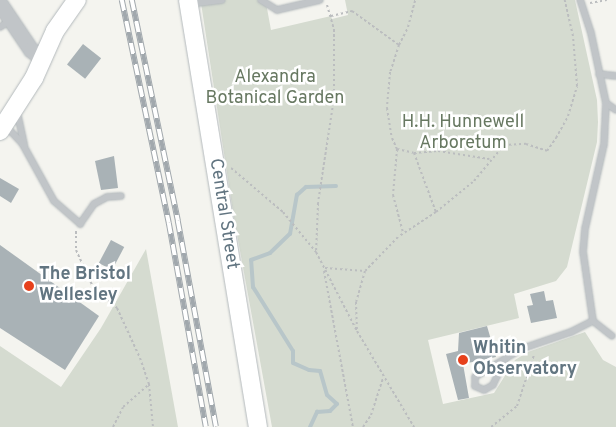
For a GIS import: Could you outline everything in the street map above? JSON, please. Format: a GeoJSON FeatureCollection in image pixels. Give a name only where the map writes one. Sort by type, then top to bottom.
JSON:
{"type":"FeatureCollection","features":[{"type":"Feature","properties":{"kind":"main road"},"geometry":{"type":"LineString","coordinates":[[2,128],[16,107],[55,31],[77,0]]}},
{"type":"Feature","properties":{"kind":"main road","name":"Central Street"},"geometry":{"type":"LineString","coordinates":[[189,2],[258,427]]}},
{"type":"Feature","properties":{"kind":"street"},"geometry":{"type":"LineString","coordinates":[[0,4],[5,24],[31,50],[42,58]]}},
{"type":"Feature","properties":{"kind":"lane"},"geometry":{"type":"LineString","coordinates":[[189,2],[222,0]]}},
{"type":"Feature","properties":{"kind":"lane"},"geometry":{"type":"LineString","coordinates":[[261,0],[277,10],[320,0]]}},
{"type":"Feature","properties":{"kind":"lane"},"geometry":{"type":"LineString","coordinates":[[581,2],[606,103],[604,144],[584,230],[583,252],[593,321],[612,336]]}},
{"type":"Feature","properties":{"kind":"lane"},"geometry":{"type":"LineString","coordinates":[[599,74],[616,76]]}},
{"type":"Feature","properties":{"kind":"lane"},"geometry":{"type":"LineString","coordinates":[[606,103],[616,110]]}},
{"type":"Feature","properties":{"kind":"lane"},"geometry":{"type":"LineString","coordinates":[[16,107],[25,149],[50,196],[80,224],[94,204],[121,196]]}},
{"type":"Feature","properties":{"kind":"lane"},"geometry":{"type":"LineString","coordinates":[[2,128],[25,149]]}},
{"type":"Feature","properties":{"kind":"lane"},"geometry":{"type":"LineString","coordinates":[[506,358],[493,385],[484,390],[475,386],[475,376],[506,358],[542,339],[571,332],[593,321]]}},
{"type":"Feature","properties":{"kind":"path"},"geometry":{"type":"LineString","coordinates":[[316,252],[318,203],[334,98],[334,29],[326,0]]}},
{"type":"Feature","properties":{"kind":"path"},"geometry":{"type":"LineString","coordinates":[[404,233],[393,194],[397,149],[387,108],[390,72],[399,45],[408,27],[415,0]]}},
{"type":"Feature","properties":{"kind":"path"},"geometry":{"type":"LineString","coordinates":[[357,331],[356,302],[365,271],[404,233],[436,212],[474,181],[490,159],[504,145],[526,144],[547,151],[568,116],[577,86],[573,36],[565,0]]}},
{"type":"Feature","properties":{"kind":"path"},"geometry":{"type":"LineString","coordinates":[[581,2],[607,0]]}},
{"type":"Feature","properties":{"kind":"path"},"geometry":{"type":"LineString","coordinates":[[330,16],[352,11],[399,45]]}},
{"type":"Feature","properties":{"kind":"path"},"geometry":{"type":"LineString","coordinates":[[397,149],[414,154],[438,151],[490,159]]}},
{"type":"Feature","properties":{"kind":"path"},"geometry":{"type":"LineString","coordinates":[[414,154],[436,212]]}},
{"type":"Feature","properties":{"kind":"path"},"geometry":{"type":"LineString","coordinates":[[227,164],[283,212],[316,252],[383,378],[414,427]]}},
{"type":"Feature","properties":{"kind":"path"},"geometry":{"type":"LineString","coordinates":[[80,224],[76,232],[76,250],[93,288],[112,302],[122,317],[149,384],[153,427]]}},
{"type":"Feature","properties":{"kind":"path"},"geometry":{"type":"LineString","coordinates":[[324,268],[365,271]]}},
{"type":"Feature","properties":{"kind":"path"},"geometry":{"type":"LineString","coordinates":[[324,268],[353,427]]}},
{"type":"Feature","properties":{"kind":"path"},"geometry":{"type":"LineString","coordinates":[[491,427],[517,406],[527,370],[542,339]]}},
{"type":"Feature","properties":{"kind":"path"},"geometry":{"type":"LineString","coordinates":[[363,427],[371,415],[383,378]]}},
{"type":"Feature","properties":{"kind":"path"},"geometry":{"type":"LineString","coordinates":[[114,427],[123,407],[149,384]]}},
{"type":"Feature","properties":{"kind":"green space","name":"H.H. Hunnewell Arboretum"},"geometry":{"type":"Polygon","coordinates":[[[222,0],[261,0],[266,3],[271,30],[331,16],[332,19],[348,15],[345,0],[575,0],[597,100],[598,122],[597,142],[567,267],[556,281],[514,294],[519,318],[428,340],[443,404],[494,393],[515,360],[528,352],[585,332],[603,360],[616,367],[616,427],[272,427],[233,212],[201,3],[222,0]]]}},
{"type":"Feature","properties":{"kind":"green space"},"geometry":{"type":"Polygon","coordinates":[[[146,249],[178,427],[0,427],[0,346],[61,387],[101,328],[146,249]]]}},
{"type":"Feature","properties":{"kind":"building"},"geometry":{"type":"Polygon","coordinates":[[[83,44],[101,58],[85,79],[67,64],[83,44]]]}},
{"type":"Feature","properties":{"kind":"building"},"geometry":{"type":"Polygon","coordinates":[[[114,156],[118,188],[101,190],[95,161],[114,156]]]}},
{"type":"Feature","properties":{"kind":"building"},"geometry":{"type":"Polygon","coordinates":[[[0,178],[19,189],[11,203],[0,196],[0,178]]]}},
{"type":"Feature","properties":{"kind":"building"},"geometry":{"type":"Polygon","coordinates":[[[111,240],[124,247],[112,270],[99,263],[111,240]]]}},
{"type":"Feature","properties":{"kind":"building","name":"The Bristol Wellesley"},"geometry":{"type":"Polygon","coordinates":[[[0,245],[99,316],[65,370],[0,328],[0,245]]]}},
{"type":"Feature","properties":{"kind":"building"},"geometry":{"type":"Polygon","coordinates":[[[544,291],[546,301],[553,300],[557,318],[531,323],[527,306],[533,305],[530,294],[544,291]]]}},
{"type":"Feature","properties":{"kind":"building","name":"Whitin Observatory"},"geometry":{"type":"Polygon","coordinates":[[[487,326],[496,357],[463,364],[469,398],[458,400],[446,354],[458,351],[459,333],[487,326]]]}},
{"type":"Feature","properties":{"kind":"building"},"geometry":{"type":"Polygon","coordinates":[[[506,338],[512,342],[508,349],[495,346],[506,338]]]}},
{"type":"Feature","properties":{"kind":"waterway"},"geometry":{"type":"LineString","coordinates":[[310,427],[317,412],[330,411],[337,404],[327,395],[320,371],[309,370],[293,363],[293,351],[253,287],[251,260],[270,253],[290,234],[297,195],[306,187],[336,186]]}},
{"type":"Feature","properties":{"kind":"railway"},"geometry":{"type":"LineString","coordinates":[[122,0],[169,223],[206,427]]}},
{"type":"Feature","properties":{"kind":"railway"},"geometry":{"type":"LineString","coordinates":[[132,0],[178,221],[216,427]]}},
{"type":"Feature","properties":{"kind":"place","name":"The Bristol Wellesley"},"geometry":{"type":"Point","coordinates":[29,286]}},
{"type":"Feature","properties":{"kind":"place","name":"Whitin Observatory"},"geometry":{"type":"Point","coordinates":[463,360]}},
{"type":"Feature","properties":{"kind":"park label","name":"Alexandra Botanical Garden"},"geometry":{"type":"Point","coordinates":[275,89]}}]}
